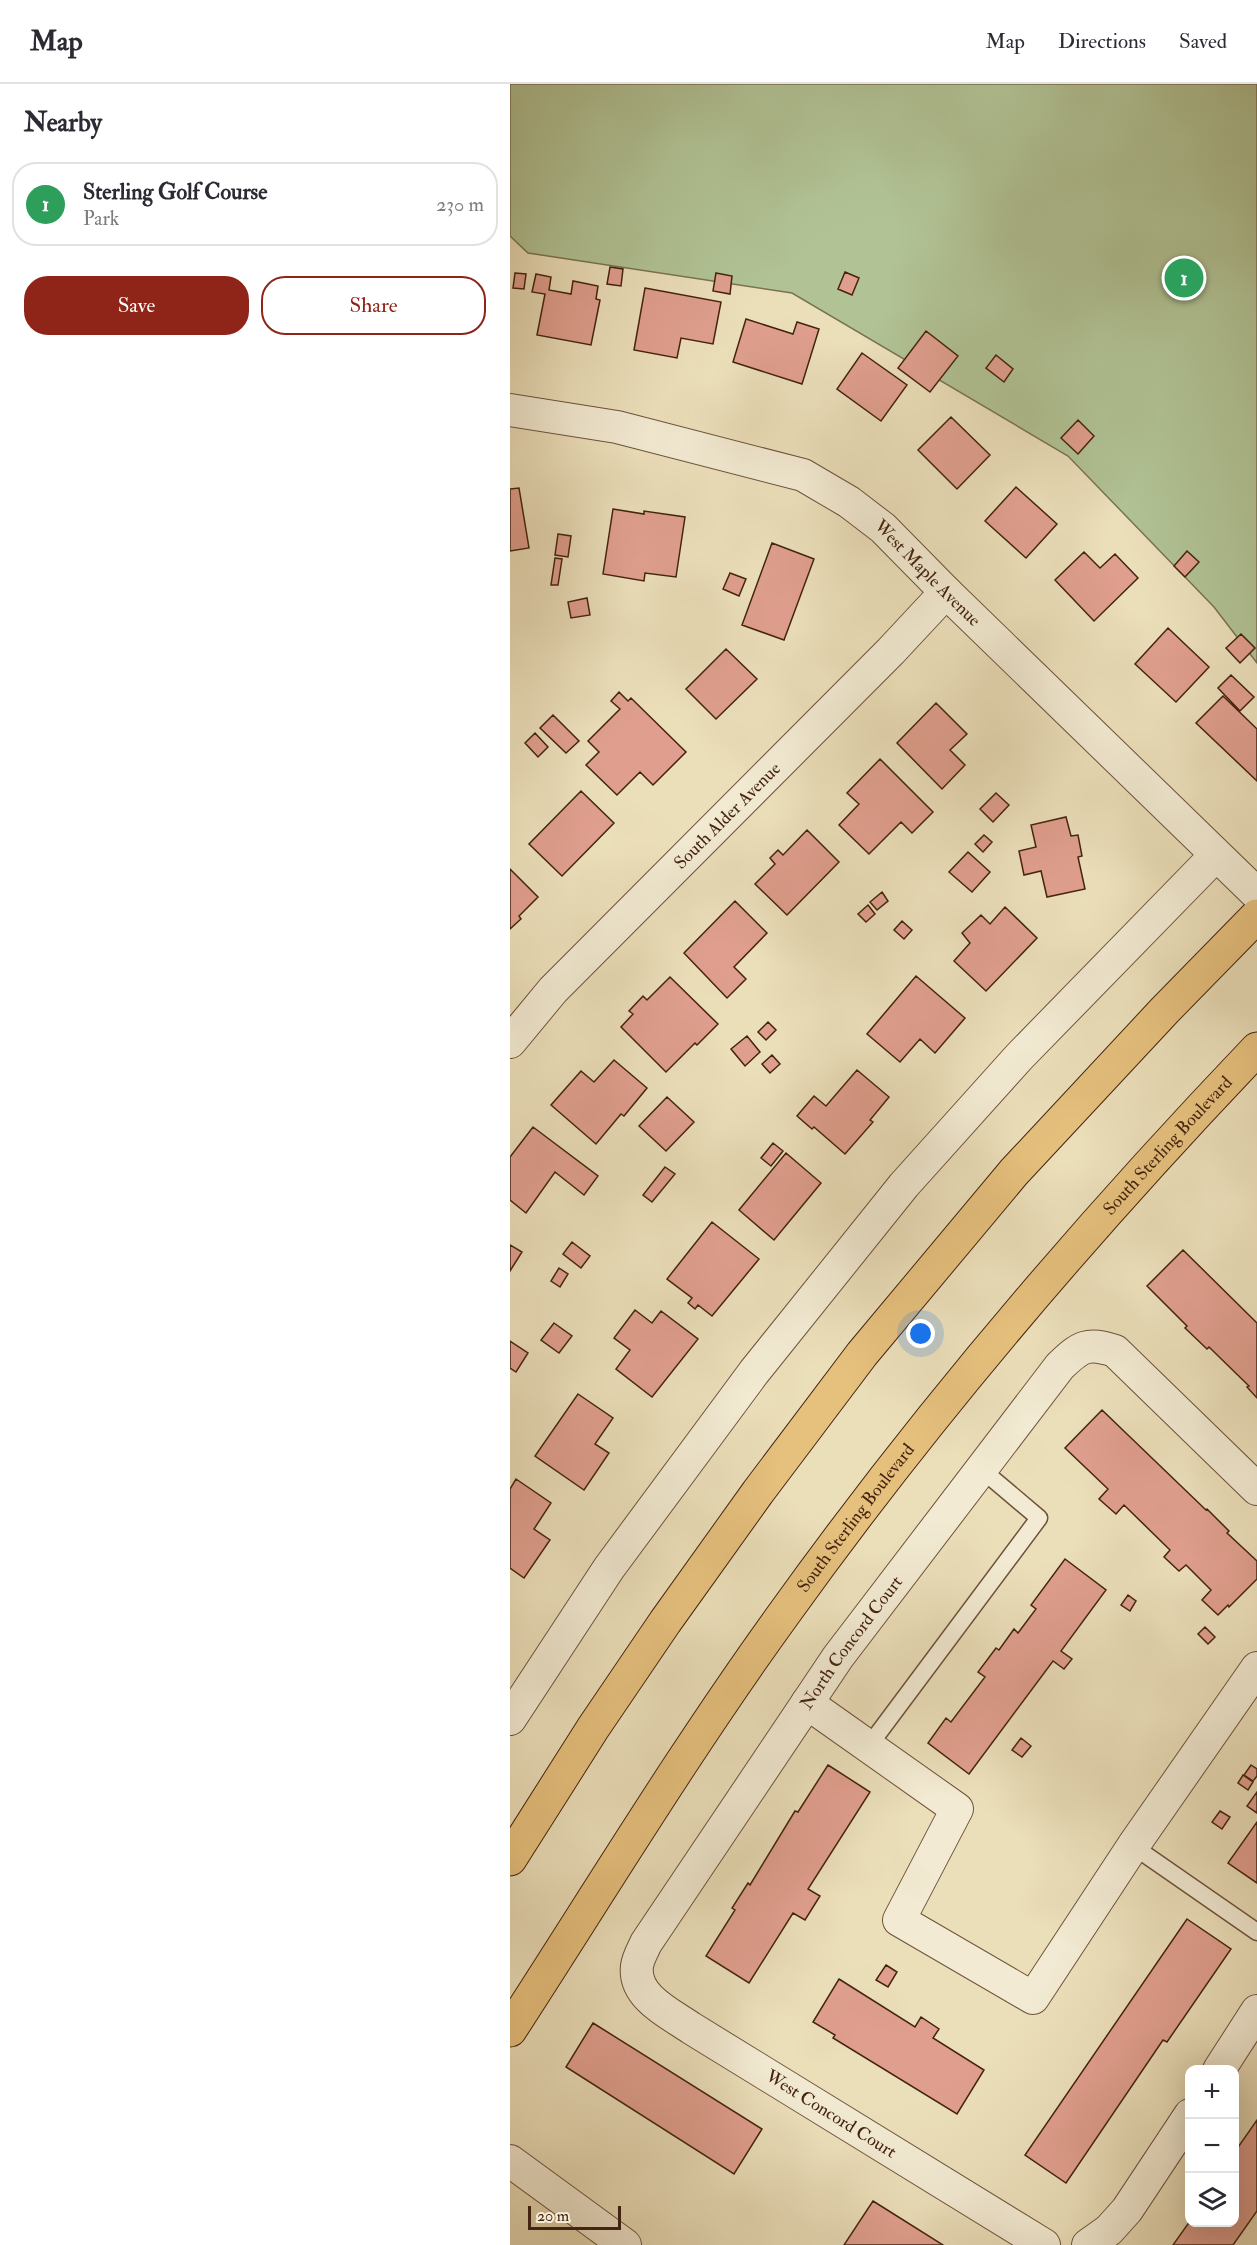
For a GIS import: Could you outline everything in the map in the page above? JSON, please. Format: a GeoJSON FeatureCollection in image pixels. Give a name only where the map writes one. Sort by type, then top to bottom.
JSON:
{"type":"FeatureCollection","features":[{"type":"Feature","properties":{"kind":"main road"},"geometry":{"type":"LineString","coordinates":[[510,1859],[593,1728],[665,1622],[758,1492],[862,1354],[1014,1172],[1164,1010],[1257,916]]}},
{"type":"Feature","properties":{"kind":"main road","name":"South Sterling Boulevard"},"geometry":{"type":"LineString","coordinates":[[510,2030],[706,1727],[781,1616],[877,1486],[1047,1278],[1159,1151],[1257,1049]]}},
{"type":"Feature","properties":{"kind":"street","name":"West Maple Avenue"},"geometry":{"type":"LineString","coordinates":[[510,410],[617,427],[803,475],[849,502],[883,528],[1215,856],[1257,894]]}},
{"type":"Feature","properties":{"kind":"street","name":"South Alder Avenue"},"geometry":{"type":"LineString","coordinates":[[510,1042],[553,990],[891,651],[946,592]]}},
{"type":"Feature","properties":{"kind":"street"},"geometry":{"type":"LineString","coordinates":[[510,1719],[622,1550],[754,1371],[904,1185],[1019,1057],[1215,856]]}},
{"type":"Feature","properties":{"kind":"street","name":"North Concord Court"},"geometry":{"type":"LineString","coordinates":[[637,1966],[646,1943],[838,1657],[1060,1366],[1075,1352],[1095,1345],[1115,1351],[1135,1368],[1257,1490]]}},
{"type":"Feature","properties":{"kind":"street"},"geometry":{"type":"LineString","coordinates":[[807,1703],[957,1809],[899,1920],[1033,1998],[1133,1846],[1257,1668]]}},
{"type":"Feature","properties":{"kind":"street","name":"West Concord Court"},"geometry":{"type":"LineString","coordinates":[[637,1966],[639,1981],[648,1997],[692,2028],[1044,2245]]}},
{"type":"Feature","properties":{"kind":"street"},"geometry":{"type":"LineString","coordinates":[[1222,2065],[1257,2011]]}},
{"type":"Feature","properties":{"kind":"street"},"geometry":{"type":"LineString","coordinates":[[1088,2245],[1109,2230],[1127,2210],[1187,2119]]}},
{"type":"Feature","properties":{"kind":"street"},"geometry":{"type":"LineString","coordinates":[[510,2161],[625,2245]]}},
{"type":"Feature","properties":{"kind":"lane"},"geometry":{"type":"LineString","coordinates":[[868,1747],[1039,1518],[981,1469]]}},
{"type":"Feature","properties":{"kind":"lane"},"geometry":{"type":"LineString","coordinates":[[1133,1846],[1257,1932]]}},
{"type":"Feature","properties":{"kind":"green space"},"geometry":{"type":"Polygon","coordinates":[[[510,84],[1257,84],[1257,663],[1214,607],[1068,456],[792,293],[528,253],[510,236],[510,84]]]}},
{"type":"Feature","properties":{"kind":"building"},"geometry":{"type":"Polygon","coordinates":[[[610,267],[623,269],[621,286],[607,284],[610,267]]]}},
{"type":"Feature","properties":{"kind":"building"},"geometry":{"type":"Polygon","coordinates":[[[845,272],[859,278],[852,295],[838,289],[845,272]]]}},
{"type":"Feature","properties":{"kind":"building"},"geometry":{"type":"Polygon","coordinates":[[[515,273],[526,274],[524,289],[513,288],[515,273]]]}},
{"type":"Feature","properties":{"kind":"building"},"geometry":{"type":"Polygon","coordinates":[[[716,273],[732,276],[730,294],[713,291],[716,273]]]}},
{"type":"Feature","properties":{"kind":"building"},"geometry":{"type":"Polygon","coordinates":[[[536,274],[551,277],[549,290],[571,294],[573,281],[598,286],[596,299],[600,300],[591,345],[537,335],[545,294],[532,292],[536,274]]]}},
{"type":"Feature","properties":{"kind":"building"},"geometry":{"type":"Polygon","coordinates":[[[645,288],[721,302],[713,344],[681,338],[677,358],[634,350],[645,288]]]}},
{"type":"Feature","properties":{"kind":"building"},"geometry":{"type":"Polygon","coordinates":[[[746,319],[793,334],[797,322],[819,329],[802,384],[733,362],[746,319]]]}},
{"type":"Feature","properties":{"kind":"building"},"geometry":{"type":"Polygon","coordinates":[[[926,331],[958,356],[930,392],[898,368],[926,331]]]}},
{"type":"Feature","properties":{"kind":"building"},"geometry":{"type":"Polygon","coordinates":[[[862,353],[907,385],[881,421],[837,389],[862,353]]]}},
{"type":"Feature","properties":{"kind":"building"},"geometry":{"type":"Polygon","coordinates":[[[996,355],[1013,369],[1004,382],[986,368],[996,355]]]}},
{"type":"Feature","properties":{"kind":"building"},"geometry":{"type":"Polygon","coordinates":[[[951,417],[990,455],[957,489],[918,450],[951,417]]]}},
{"type":"Feature","properties":{"kind":"building"},"geometry":{"type":"Polygon","coordinates":[[[1078,420],[1094,436],[1078,454],[1061,438],[1078,420]]]}},
{"type":"Feature","properties":{"kind":"building"},"geometry":{"type":"Polygon","coordinates":[[[1016,487],[1057,524],[1026,558],[985,521],[1016,487]]]}},
{"type":"Feature","properties":{"kind":"building"},"geometry":{"type":"Polygon","coordinates":[[[519,488],[529,548],[510,551],[510,489],[519,488]]]}},
{"type":"Feature","properties":{"kind":"building"},"geometry":{"type":"Polygon","coordinates":[[[613,509],[685,517],[676,577],[645,573],[644,581],[603,574],[613,509]]]}},
{"type":"Feature","properties":{"kind":"building"},"geometry":{"type":"Polygon","coordinates":[[[558,534],[571,536],[568,557],[555,555],[558,534]]]}},
{"type":"Feature","properties":{"kind":"building"},"geometry":{"type":"Polygon","coordinates":[[[772,543],[814,559],[784,640],[742,625],[772,543]]]}},
{"type":"Feature","properties":{"kind":"building"},"geometry":{"type":"Polygon","coordinates":[[[1187,551],[1199,562],[1185,577],[1174,566],[1187,551]]]}},
{"type":"Feature","properties":{"kind":"building"},"geometry":{"type":"Polygon","coordinates":[[[1084,552],[1100,568],[1115,554],[1138,578],[1094,621],[1055,580],[1084,552]]]}},
{"type":"Feature","properties":{"kind":"building"},"geometry":{"type":"Polygon","coordinates":[[[555,558],[562,559],[558,585],[551,585],[555,558]]]}},
{"type":"Feature","properties":{"kind":"building"},"geometry":{"type":"Polygon","coordinates":[[[730,573],[746,579],[739,596],[723,589],[730,573]]]}},
{"type":"Feature","properties":{"kind":"building"},"geometry":{"type":"Polygon","coordinates":[[[587,598],[590,615],[571,618],[568,602],[587,598]]]}},
{"type":"Feature","properties":{"kind":"building"},"geometry":{"type":"Polygon","coordinates":[[[1168,628],[1209,667],[1176,702],[1135,664],[1168,628]]]}},
{"type":"Feature","properties":{"kind":"building"},"geometry":{"type":"Polygon","coordinates":[[[1241,634],[1255,648],[1240,663],[1226,648],[1241,634]]]}},
{"type":"Feature","properties":{"kind":"building"},"geometry":{"type":"Polygon","coordinates":[[[726,649],[757,679],[716,719],[686,689],[726,649]]]}},
{"type":"Feature","properties":{"kind":"building"},"geometry":{"type":"Polygon","coordinates":[[[1231,675],[1254,697],[1240,711],[1218,688],[1231,675]]]}},
{"type":"Feature","properties":{"kind":"building"},"geometry":{"type":"Polygon","coordinates":[[[619,692],[628,701],[631,698],[686,752],[653,785],[640,772],[617,795],[586,765],[599,752],[588,741],[620,709],[611,701],[619,692]]]}},
{"type":"Feature","properties":{"kind":"building"},"geometry":{"type":"Polygon","coordinates":[[[1223,696],[1257,729],[1257,781],[1196,723],[1223,696]]]}},
{"type":"Feature","properties":{"kind":"building"},"geometry":{"type":"Polygon","coordinates":[[[936,703],[967,734],[950,750],[965,765],[942,789],[897,743],[936,703]]]}},
{"type":"Feature","properties":{"kind":"building"},"geometry":{"type":"Polygon","coordinates":[[[553,715],[579,741],[566,753],[540,728],[553,715]]]}},
{"type":"Feature","properties":{"kind":"building"},"geometry":{"type":"Polygon","coordinates":[[[535,733],[548,747],[538,757],[525,743],[535,733]]]}},
{"type":"Feature","properties":{"kind":"building"},"geometry":{"type":"Polygon","coordinates":[[[880,759],[933,812],[912,833],[901,822],[869,854],[839,825],[859,804],[847,793],[880,759]]]}},
{"type":"Feature","properties":{"kind":"building"},"geometry":{"type":"Polygon","coordinates":[[[581,791],[614,823],[562,876],[529,844],[581,791]]]}},
{"type":"Feature","properties":{"kind":"building"},"geometry":{"type":"Polygon","coordinates":[[[996,793],[1009,805],[993,822],[980,809],[996,793]]]}},
{"type":"Feature","properties":{"kind":"building"},"geometry":{"type":"Polygon","coordinates":[[[1066,817],[1071,836],[1078,835],[1082,856],[1078,857],[1085,889],[1047,897],[1041,871],[1024,875],[1019,851],[1036,847],[1031,825],[1066,817]]]}},
{"type":"Feature","properties":{"kind":"building"},"geometry":{"type":"Polygon","coordinates":[[[807,830],[839,862],[787,915],[755,884],[775,864],[770,858],[778,850],[783,855],[807,830]]]}},
{"type":"Feature","properties":{"kind":"building"},"geometry":{"type":"Polygon","coordinates":[[[984,835],[992,842],[983,852],[975,844],[984,835]]]}},
{"type":"Feature","properties":{"kind":"building"},"geometry":{"type":"Polygon","coordinates":[[[968,852],[990,872],[972,892],[949,872],[968,852]]]}},
{"type":"Feature","properties":{"kind":"building"},"geometry":{"type":"Polygon","coordinates":[[[510,869],[538,897],[510,929],[510,869]]]}},
{"type":"Feature","properties":{"kind":"building"},"geometry":{"type":"Polygon","coordinates":[[[882,892],[888,901],[877,910],[870,902],[882,892]]]}},
{"type":"Feature","properties":{"kind":"building"},"geometry":{"type":"Polygon","coordinates":[[[735,901],[767,933],[734,967],[746,979],[727,998],[684,953],[735,901]]]}},
{"type":"Feature","properties":{"kind":"building"},"geometry":{"type":"Polygon","coordinates":[[[868,905],[875,914],[866,922],[858,914],[868,905]]]}},
{"type":"Feature","properties":{"kind":"building"},"geometry":{"type":"Polygon","coordinates":[[[1005,907],[1037,938],[986,991],[954,961],[970,943],[962,933],[981,915],[990,924],[1005,907]]]}},
{"type":"Feature","properties":{"kind":"building"},"geometry":{"type":"Polygon","coordinates":[[[902,921],[912,930],[904,939],[894,930],[902,921]]]}},
{"type":"Feature","properties":{"kind":"building"},"geometry":{"type":"Polygon","coordinates":[[[916,976],[965,1018],[935,1053],[920,1039],[900,1062],[867,1034],[916,976]]]}},
{"type":"Feature","properties":{"kind":"building"},"geometry":{"type":"Polygon","coordinates":[[[670,977],[718,1024],[666,1072],[621,1027],[633,1014],[629,1011],[643,996],[647,1000],[670,977]]]}},
{"type":"Feature","properties":{"kind":"building"},"geometry":{"type":"Polygon","coordinates":[[[768,1022],[776,1030],[766,1040],[758,1032],[768,1022]]]}},
{"type":"Feature","properties":{"kind":"building"},"geometry":{"type":"Polygon","coordinates":[[[747,1036],[760,1052],[745,1066],[731,1049],[747,1036]]]}},
{"type":"Feature","properties":{"kind":"building"},"geometry":{"type":"Polygon","coordinates":[[[772,1055],[780,1064],[770,1073],[762,1064],[772,1055]]]}},
{"type":"Feature","properties":{"kind":"building"},"geometry":{"type":"Polygon","coordinates":[[[614,1060],[647,1088],[624,1116],[621,1114],[596,1144],[551,1105],[581,1071],[594,1082],[614,1060]]]}},
{"type":"Feature","properties":{"kind":"building"},"geometry":{"type":"Polygon","coordinates":[[[857,1070],[889,1097],[870,1120],[873,1122],[845,1154],[814,1127],[812,1129],[797,1116],[814,1096],[826,1106],[857,1070]]]}},
{"type":"Feature","properties":{"kind":"building"},"geometry":{"type":"Polygon","coordinates":[[[667,1097],[694,1122],[666,1151],[639,1126],[667,1097]]]}},
{"type":"Feature","properties":{"kind":"building"},"geometry":{"type":"Polygon","coordinates":[[[533,1127],[598,1176],[584,1195],[555,1172],[526,1213],[510,1200],[510,1157],[533,1127]]]}},
{"type":"Feature","properties":{"kind":"building"},"geometry":{"type":"Polygon","coordinates":[[[773,1143],[783,1151],[771,1166],[761,1158],[773,1143]]]}},
{"type":"Feature","properties":{"kind":"building"},"geometry":{"type":"Polygon","coordinates":[[[786,1153],[821,1183],[774,1240],[739,1210],[786,1153]]]}},
{"type":"Feature","properties":{"kind":"building"},"geometry":{"type":"Polygon","coordinates":[[[665,1167],[675,1174],[652,1202],[643,1195],[665,1167]]]}},
{"type":"Feature","properties":{"kind":"building"},"geometry":{"type":"Polygon","coordinates":[[[712,1222],[759,1259],[712,1316],[698,1305],[695,1309],[688,1303],[692,1298],[667,1279],[712,1222]]]}},
{"type":"Feature","properties":{"kind":"building"},"geometry":{"type":"Polygon","coordinates":[[[572,1242],[590,1256],[581,1268],[563,1254],[572,1242]]]}},
{"type":"Feature","properties":{"kind":"building"},"geometry":{"type":"Polygon","coordinates":[[[510,1245],[522,1252],[510,1271],[510,1245]]]}},
{"type":"Feature","properties":{"kind":"building"},"geometry":{"type":"Polygon","coordinates":[[[1183,1250],[1257,1323],[1257,1398],[1247,1387],[1249,1386],[1209,1347],[1207,1349],[1185,1328],[1187,1326],[1147,1286],[1183,1250]]]}},
{"type":"Feature","properties":{"kind":"building"},"geometry":{"type":"Polygon","coordinates":[[[559,1268],[568,1274],[560,1287],[551,1281],[559,1268]]]}},
{"type":"Feature","properties":{"kind":"building"},"geometry":{"type":"Polygon","coordinates":[[[635,1310],[652,1323],[661,1311],[698,1339],[652,1397],[616,1369],[630,1350],[614,1338],[635,1310]]]}},
{"type":"Feature","properties":{"kind":"building"},"geometry":{"type":"Polygon","coordinates":[[[554,1323],[572,1336],[559,1353],[541,1340],[554,1323]]]}},
{"type":"Feature","properties":{"kind":"building"},"geometry":{"type":"Polygon","coordinates":[[[510,1341],[528,1353],[516,1372],[510,1368],[510,1341]]]}},
{"type":"Feature","properties":{"kind":"building"},"geometry":{"type":"Polygon","coordinates":[[[578,1394],[613,1418],[595,1444],[609,1453],[584,1490],[535,1456],[578,1394]]]}},
{"type":"Feature","properties":{"kind":"building"},"geometry":{"type":"Polygon","coordinates":[[[1102,1410],[1207,1509],[1229,1531],[1227,1533],[1257,1561],[1257,1579],[1218,1615],[1202,1600],[1211,1590],[1186,1565],[1179,1571],[1164,1557],[1170,1550],[1124,1505],[1116,1514],[1099,1499],[1108,1489],[1065,1448],[1102,1410]]]}},
{"type":"Feature","properties":{"kind":"building"},"geometry":{"type":"Polygon","coordinates":[[[516,1479],[551,1503],[534,1529],[550,1540],[524,1578],[510,1568],[510,1489],[516,1479]]]}},
{"type":"Feature","properties":{"kind":"building"},"geometry":{"type":"Polygon","coordinates":[[[1065,1559],[1106,1590],[1061,1651],[1072,1659],[1064,1669],[1053,1661],[969,1774],[928,1743],[946,1718],[951,1722],[985,1677],[978,1672],[996,1648],[999,1650],[1014,1629],[1018,1633],[1036,1609],[1031,1605],[1065,1559]]]}},
{"type":"Feature","properties":{"kind":"building"},"geometry":{"type":"Polygon","coordinates":[[[1128,1595],[1136,1601],[1130,1611],[1121,1605],[1128,1595]]]}},
{"type":"Feature","properties":{"kind":"building"},"geometry":{"type":"Polygon","coordinates":[[[1205,1627],[1215,1637],[1208,1644],[1198,1634],[1205,1627]]]}},
{"type":"Feature","properties":{"kind":"building"},"geometry":{"type":"Polygon","coordinates":[[[1021,1738],[1031,1746],[1022,1757],[1012,1750],[1021,1738]]]}},
{"type":"Feature","properties":{"kind":"building"},"geometry":{"type":"Polygon","coordinates":[[[828,1765],[870,1792],[808,1889],[820,1896],[805,1920],[793,1913],[749,1983],[706,1956],[735,1910],[732,1908],[748,1883],[750,1885],[795,1811],[798,1812],[828,1765]]]}},
{"type":"Feature","properties":{"kind":"building"},"geometry":{"type":"Polygon","coordinates":[[[1251,1765],[1257,1769],[1257,1776],[1253,1781],[1244,1775],[1251,1765]]]}},
{"type":"Feature","properties":{"kind":"building"},"geometry":{"type":"Polygon","coordinates":[[[1243,1775],[1253,1782],[1248,1790],[1238,1783],[1243,1775]]]}},
{"type":"Feature","properties":{"kind":"building"},"geometry":{"type":"Polygon","coordinates":[[[1257,1792],[1257,1813],[1247,1806],[1257,1792]]]}},
{"type":"Feature","properties":{"kind":"building"},"geometry":{"type":"Polygon","coordinates":[[[1220,1811],[1230,1817],[1222,1829],[1212,1822],[1220,1811]]]}},
{"type":"Feature","properties":{"kind":"building"},"geometry":{"type":"Polygon","coordinates":[[[1257,1822],[1257,1883],[1228,1863],[1257,1822]]]}},
{"type":"Feature","properties":{"kind":"building"},"geometry":{"type":"Polygon","coordinates":[[[1187,1919],[1231,1949],[1167,2042],[1163,2040],[1066,2183],[1025,2155],[1187,1919]]]}},
{"type":"Feature","properties":{"kind":"building"},"geometry":{"type":"Polygon","coordinates":[[[886,1965],[897,1972],[888,1987],[876,1980],[886,1965]]]}},
{"type":"Feature","properties":{"kind":"building"},"geometry":{"type":"Polygon","coordinates":[[[839,1979],[915,2027],[921,2017],[939,2029],[933,2038],[984,2070],[957,2114],[833,2038],[835,2035],[813,2022],[839,1979]]]}},
{"type":"Feature","properties":{"kind":"building"},"geometry":{"type":"Polygon","coordinates":[[[593,2023],[762,2129],[734,2174],[566,2067],[593,2023]]]}},
{"type":"Feature","properties":{"kind":"building"},"geometry":{"type":"Polygon","coordinates":[[[1257,2120],[1257,2211],[1233,2245],[1173,2245],[1186,2227],[1239,2227],[1239,2146],[1257,2120]]]}},
{"type":"Feature","properties":{"kind":"building"},"geometry":{"type":"Polygon","coordinates":[[[873,2201],[943,2245],[844,2245],[873,2201]]]}},
{"type":"Feature","properties":{"kind":"place","name":"Sterling Golf Course"},"geometry":{"type":"Point","coordinates":[1184,278]}}]}
